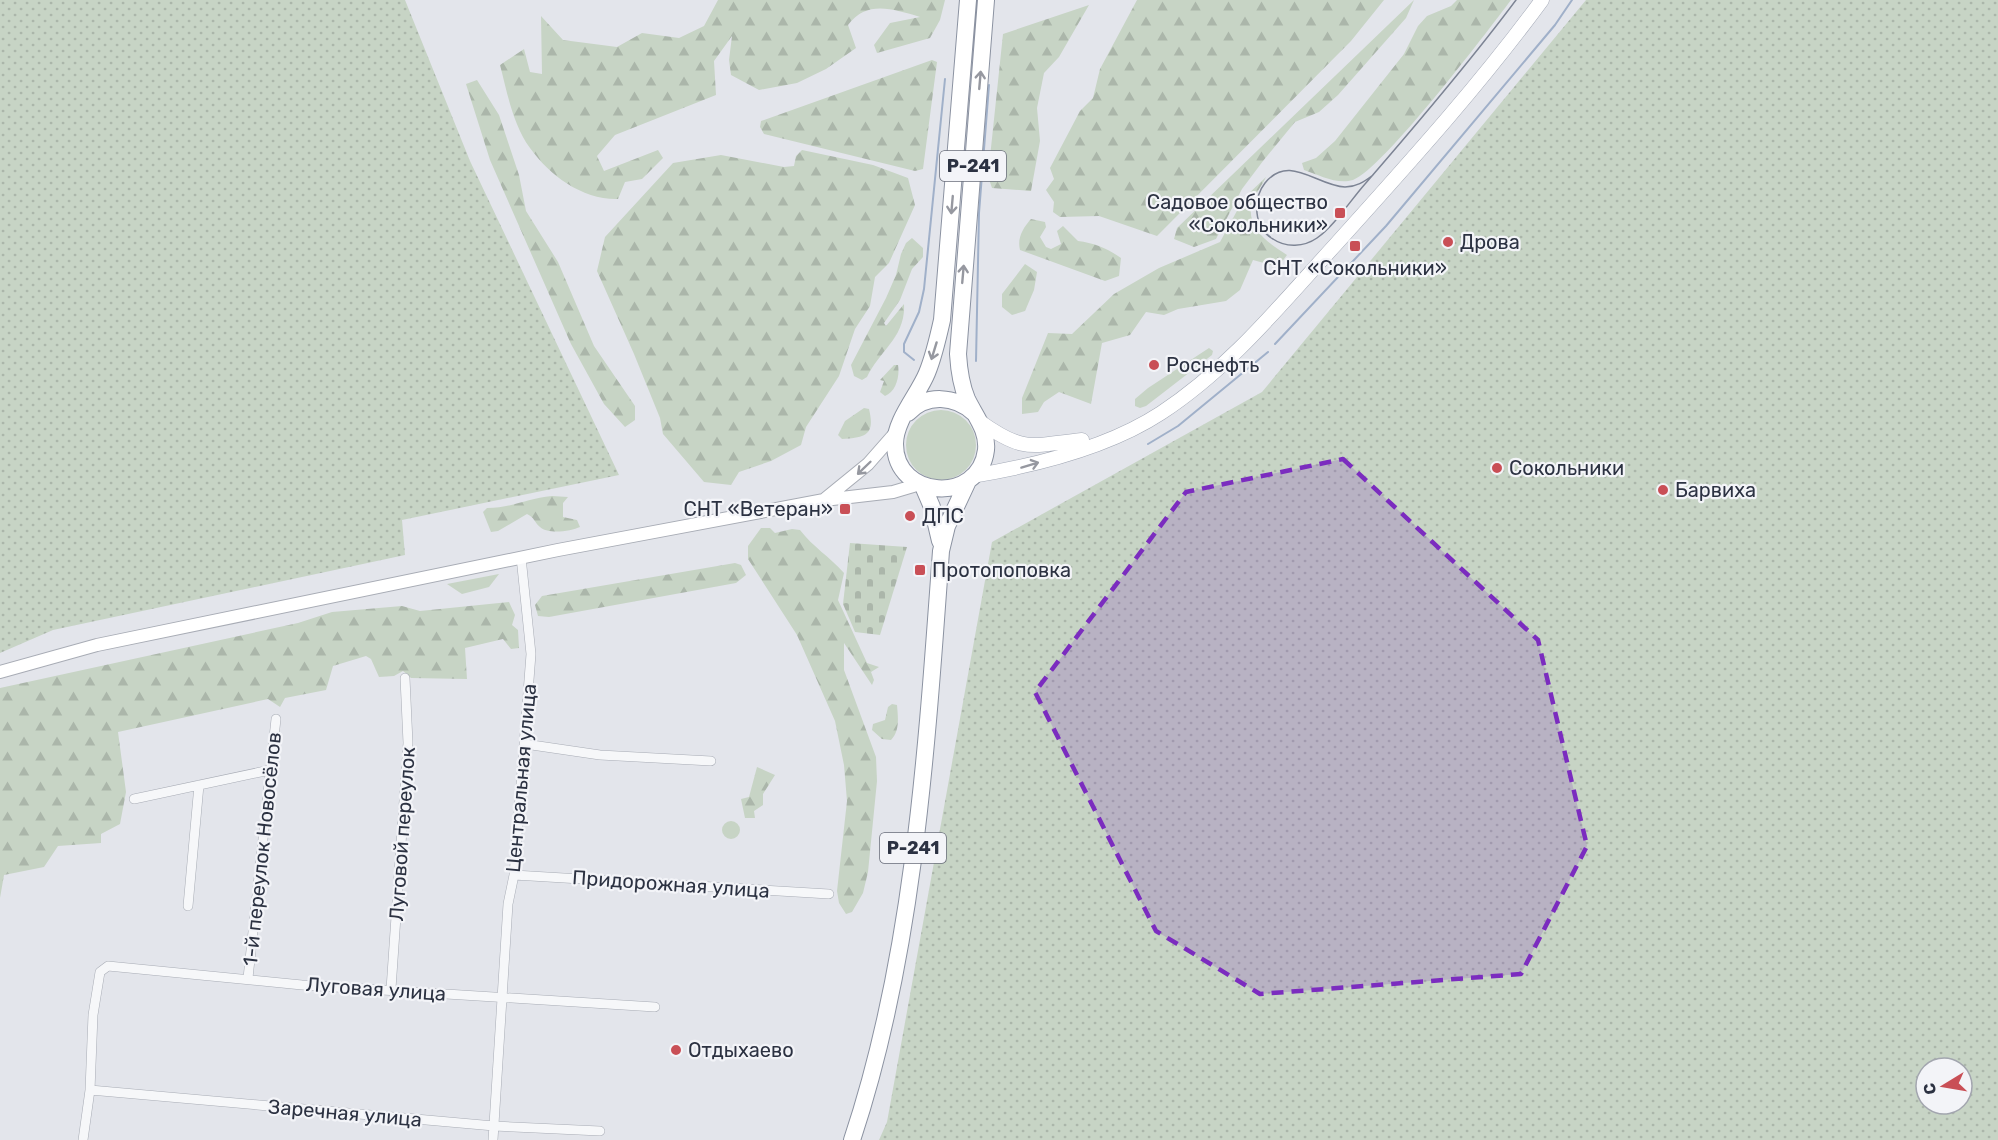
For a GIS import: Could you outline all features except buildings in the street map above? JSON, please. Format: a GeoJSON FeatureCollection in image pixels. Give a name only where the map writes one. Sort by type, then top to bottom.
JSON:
{"type":"FeatureCollection","features":[{"type":"Feature","properties":{"kind":"highway","name":"Р-241"},"geometry":{"type":"LineString","coordinates":[[941,551],[938,528],[921,485],[902,469],[897,457],[900,424],[927,372],[942,320],[968,0]]}},
{"type":"Feature","properties":{"kind":"highway","name":"Р-241"},"geometry":{"type":"LineString","coordinates":[[852,1140],[884,1030],[901,933],[917,818],[941,551],[947,526],[970,478],[983,461],[986,449],[985,437],[960,376],[958,354],[986,0]]}},
{"type":"Feature","properties":{"kind":"highway"},"geometry":{"type":"LineString","coordinates":[[900,424],[912,409],[933,399],[956,402],[977,418]]}},
{"type":"Feature","properties":{"kind":"highway"},"geometry":{"type":"LineString","coordinates":[[921,485],[946,489],[970,478]]}},
{"type":"Feature","properties":{"kind":"main road"},"geometry":{"type":"LineString","coordinates":[[970,478],[1013,470],[1111,438],[1161,413],[1220,366],[1255,334],[1470,93],[1542,0]]}},
{"type":"Feature","properties":{"kind":"main road"},"geometry":{"type":"LineString","coordinates":[[977,418],[1009,440],[1030,446],[1111,438]]}},
{"type":"Feature","properties":{"kind":"main road"},"geometry":{"type":"LineString","coordinates":[[824,500],[868,464],[900,424]]}},
{"type":"Feature","properties":{"kind":"main road"},"geometry":{"type":"LineString","coordinates":[[0,672],[96,645],[521,558],[824,500],[893,492],[921,485]]}},
{"type":"Feature","properties":{"kind":"street","name":"Центральная улица"},"geometry":{"type":"LineString","coordinates":[[493,1140],[508,904],[514,875],[531,654],[521,558]]}},
{"type":"Feature","properties":{"kind":"street","name":"Луговой переулок"},"geometry":{"type":"LineString","coordinates":[[391,989],[408,743],[405,678]]}},
{"type":"Feature","properties":{"kind":"street","name":"1-й переулок Новосёлов"},"geometry":{"type":"LineString","coordinates":[[248,978],[276,719]]}},
{"type":"Feature","properties":{"kind":"street"},"geometry":{"type":"LineString","coordinates":[[525,744],[600,755],[711,761]]}},
{"type":"Feature","properties":{"kind":"street"},"geometry":{"type":"LineString","coordinates":[[134,799],[270,770]]}},
{"type":"Feature","properties":{"kind":"street"},"geometry":{"type":"LineString","coordinates":[[188,906],[199,785]]}},
{"type":"Feature","properties":{"kind":"street","name":"Придорожная улица"},"geometry":{"type":"LineString","coordinates":[[514,875],[829,894]]}},
{"type":"Feature","properties":{"kind":"street","name":"Луговая улица"},"geometry":{"type":"LineString","coordinates":[[90,1090],[93,1015],[100,972],[103,968],[118,966],[503,998],[655,1007]]}},
{"type":"Feature","properties":{"kind":"street"},"geometry":{"type":"LineString","coordinates":[[83,1140],[90,1090]]}},
{"type":"Feature","properties":{"kind":"street","name":"Заречная улица"},"geometry":{"type":"LineString","coordinates":[[90,1090],[494,1126],[600,1131]]}},
{"type":"Feature","properties":{"kind":"highlighted area"},"geometry":{"type":"Polygon","coordinates":[[[1343,459],[1538,640],[1587,846],[1521,974],[1260,994],[1156,931],[1035,692],[1186,492],[1343,459]]]}},
{"type":"Feature","properties":{"kind":"green space"},"geometry":{"type":"Polygon","coordinates":[[[0,0],[405,0],[470,161],[619,475],[402,520],[405,555],[53,630],[0,653],[0,0]]]}},
{"type":"Feature","properties":{"kind":"green space"},"geometry":{"type":"Polygon","coordinates":[[[718,0],[945,0],[940,20],[930,38],[877,53],[874,45],[890,23],[920,17],[890,9],[872,9],[855,17],[848,25],[856,48],[826,69],[797,83],[759,90],[731,75],[729,60],[732,36],[714,61],[716,95],[615,135],[597,156],[604,171],[658,150],[663,158],[642,179],[625,182],[618,199],[580,191],[547,168],[530,148],[519,129],[500,65],[524,49],[530,72],[542,74],[541,16],[563,40],[617,47],[642,33],[679,38],[704,26],[718,0]]]}},
{"type":"Feature","properties":{"kind":"green space"},"geometry":{"type":"Polygon","coordinates":[[[1137,0],[1384,0],[1351,41],[1157,236],[1099,216],[1060,217],[1053,212],[1054,202],[1046,190],[1054,179],[1050,168],[1080,111],[1093,98],[1100,69],[1137,0]]]}},
{"type":"Feature","properties":{"kind":"green space"},"geometry":{"type":"Polygon","coordinates":[[[1414,0],[1406,18],[1338,95],[1319,112],[1295,122],[1242,189],[1216,239],[1194,247],[1174,239],[1177,228],[1414,0]]]}},
{"type":"Feature","properties":{"kind":"green space"},"geometry":{"type":"Polygon","coordinates":[[[1457,0],[1511,0],[1410,127],[1367,170],[1353,180],[1341,181],[1304,170],[1302,163],[1316,158],[1335,141],[1404,54],[1418,26],[1427,16],[1451,6],[1457,0]]]}},
{"type":"Feature","properties":{"kind":"green space"},"geometry":{"type":"Polygon","coordinates":[[[1586,0],[1998,0],[1998,1140],[879,1140],[887,1122],[992,542],[1262,392],[1586,0]]]}},
{"type":"Feature","properties":{"kind":"green space"},"geometry":{"type":"Polygon","coordinates":[[[1089,5],[1059,57],[1044,73],[1037,108],[1040,141],[1031,191],[992,188],[988,176],[1003,34],[1089,5]]]}},
{"type":"Feature","properties":{"kind":"green space"},"geometry":{"type":"Polygon","coordinates":[[[932,60],[937,62],[923,169],[915,171],[764,134],[760,127],[761,121],[932,60]]]}},
{"type":"Feature","properties":{"kind":"green space"},"geometry":{"type":"Polygon","coordinates":[[[477,80],[499,115],[519,175],[526,211],[558,262],[594,346],[635,406],[635,420],[625,427],[604,404],[571,344],[490,160],[466,84],[477,80]]]}},
{"type":"Feature","properties":{"kind":"green space"},"geometry":{"type":"Polygon","coordinates":[[[802,150],[873,165],[908,178],[915,205],[889,263],[875,277],[870,306],[855,329],[839,376],[806,427],[801,445],[771,461],[739,472],[731,485],[704,482],[663,434],[660,418],[597,271],[605,237],[673,163],[721,155],[784,167],[794,166],[796,156],[802,150]]]}},
{"type":"Feature","properties":{"kind":"green space"},"geometry":{"type":"Polygon","coordinates":[[[1266,177],[1253,200],[1251,215],[1253,223],[1262,236],[1287,255],[1278,267],[1253,260],[1240,290],[1226,301],[1178,309],[1164,315],[1146,312],[1130,335],[1102,343],[1091,404],[1059,392],[1044,402],[1038,412],[1022,414],[1022,398],[1048,333],[1072,334],[1114,294],[1159,268],[1220,242],[1244,198],[1266,177]]]}},
{"type":"Feature","properties":{"kind":"green space"},"geometry":{"type":"Polygon","coordinates":[[[1031,219],[1045,222],[1046,227],[1040,237],[1046,247],[1051,249],[1061,244],[1057,231],[1063,226],[1078,241],[1100,246],[1116,254],[1121,258],[1119,276],[1105,281],[1020,250],[1021,233],[1031,219]]]}},
{"type":"Feature","properties":{"kind":"green space"},"geometry":{"type":"Polygon","coordinates":[[[912,238],[923,248],[923,257],[912,269],[900,300],[884,323],[886,326],[904,304],[901,326],[867,377],[862,380],[854,376],[851,365],[886,298],[906,243],[912,238]]]}},
{"type":"Feature","properties":{"kind":"green space"},"geometry":{"type":"Polygon","coordinates":[[[1025,264],[1037,272],[1034,290],[1025,311],[1012,315],[1002,307],[1002,294],[1025,264]]]}},
{"type":"Feature","properties":{"kind":"green space"},"geometry":{"type":"Polygon","coordinates":[[[1209,348],[1213,351],[1212,355],[1146,406],[1140,408],[1135,406],[1135,399],[1148,388],[1209,348]]]}},
{"type":"Feature","properties":{"kind":"green space"},"geometry":{"type":"Polygon","coordinates":[[[894,365],[898,365],[896,383],[892,391],[885,396],[880,392],[884,381],[880,380],[894,365]]]}},
{"type":"Feature","properties":{"kind":"green space"},"geometry":{"type":"Polygon","coordinates":[[[864,408],[869,409],[870,429],[863,436],[842,439],[838,435],[845,421],[864,408]]]}},
{"type":"Feature","properties":{"kind":"green space"},"geometry":{"type":"Polygon","coordinates":[[[934,410],[948,410],[961,416],[970,425],[976,438],[974,458],[966,470],[948,480],[934,480],[921,474],[912,465],[906,452],[906,438],[912,425],[921,416],[934,410]]]}},
{"type":"Feature","properties":{"kind":"green space"},"geometry":{"type":"Polygon","coordinates":[[[552,496],[568,497],[563,503],[563,517],[577,520],[580,527],[566,531],[549,531],[540,527],[527,514],[498,531],[491,532],[483,512],[487,508],[552,496]]]}},
{"type":"Feature","properties":{"kind":"green space"},"geometry":{"type":"Polygon","coordinates":[[[761,528],[770,528],[775,533],[792,529],[800,530],[844,573],[838,600],[867,663],[879,667],[871,672],[874,680],[872,685],[844,643],[844,670],[876,757],[877,781],[868,872],[863,893],[852,912],[846,914],[839,903],[837,891],[847,801],[844,765],[835,721],[797,635],[748,559],[748,546],[761,528]]]}},
{"type":"Feature","properties":{"kind":"green space"},"geometry":{"type":"Polygon","coordinates":[[[850,543],[907,547],[880,635],[855,632],[843,604],[850,543]]]}},
{"type":"Feature","properties":{"kind":"green space"},"geometry":{"type":"Polygon","coordinates":[[[735,563],[741,565],[746,575],[736,583],[549,617],[538,616],[535,605],[542,596],[735,563]]]}},
{"type":"Feature","properties":{"kind":"green space"},"geometry":{"type":"Polygon","coordinates":[[[499,574],[489,587],[462,594],[447,584],[499,574]]]}},
{"type":"Feature","properties":{"kind":"green space"},"geometry":{"type":"Polygon","coordinates":[[[509,602],[515,615],[512,625],[518,630],[519,648],[511,649],[503,639],[465,648],[467,679],[411,678],[403,671],[394,676],[379,677],[371,659],[366,656],[333,666],[326,690],[285,698],[280,707],[268,699],[118,732],[126,792],[120,824],[101,834],[101,843],[58,846],[44,867],[4,875],[0,898],[0,688],[298,623],[332,612],[402,606],[420,611],[509,602]]]}},
{"type":"Feature","properties":{"kind":"green space"},"geometry":{"type":"Polygon","coordinates":[[[892,704],[897,705],[897,728],[891,740],[882,739],[872,730],[873,724],[885,720],[888,707],[892,704]]]}},
{"type":"Feature","properties":{"kind":"green space"},"geometry":{"type":"Polygon","coordinates":[[[757,767],[775,775],[763,794],[763,805],[754,811],[755,818],[745,818],[741,799],[749,797],[757,767]]]}},
{"type":"Feature","properties":{"kind":"green space"},"geometry":{"type":"Polygon","coordinates":[[[731,821],[737,824],[740,830],[737,836],[731,839],[725,836],[722,830],[725,824],[731,821]]]}},
{"type":"Feature","properties":{"kind":"waterway"},"geometry":{"type":"LineString","coordinates":[[1275,344],[1386,226],[1555,25],[1572,0]]}},
{"type":"Feature","properties":{"kind":"waterway"},"geometry":{"type":"LineString","coordinates":[[914,360],[904,352],[904,344],[919,312],[924,289],[945,79]]}},
{"type":"Feature","properties":{"kind":"waterway"},"geometry":{"type":"LineString","coordinates":[[976,361],[979,213],[989,85]]}},
{"type":"Feature","properties":{"kind":"waterway"},"geometry":{"type":"LineString","coordinates":[[1148,444],[1178,426],[1268,352]]}},
{"type":"Feature","properties":{"kind":"tram line"},"geometry":{"type":"LineString","coordinates":[[1373,175],[1370,178],[1366,180],[1360,184],[1345,187],[1293,171],[1284,171],[1274,175],[1265,183],[1258,198],[1257,213],[1260,225],[1270,237],[1289,245],[1306,243],[1324,233],[1404,139],[1480,47],[1516,0]]}},
{"type":"Feature","properties":{"kind":"place","name":"Садовое общество «Сокольники»"},"geometry":{"type":"Point","coordinates":[1340,213]}},
{"type":"Feature","properties":{"kind":"place","name":"Дрова"},"geometry":{"type":"Point","coordinates":[1448,242]}},
{"type":"Feature","properties":{"kind":"place","name":"СНТ «Сокольники»"},"geometry":{"type":"Point","coordinates":[1355,246]}},
{"type":"Feature","properties":{"kind":"place","name":"Роснефть"},"geometry":{"type":"Point","coordinates":[1154,365]}},
{"type":"Feature","properties":{"kind":"place","name":"Сокольники"},"geometry":{"type":"Point","coordinates":[1497,468]}},
{"type":"Feature","properties":{"kind":"place","name":"Барвиха"},"geometry":{"type":"Point","coordinates":[1663,490]}},
{"type":"Feature","properties":{"kind":"place","name":"СНТ «Ветеран»"},"geometry":{"type":"Point","coordinates":[845,509]}},
{"type":"Feature","properties":{"kind":"place","name":"ДПС"},"geometry":{"type":"Point","coordinates":[910,516]}},
{"type":"Feature","properties":{"kind":"place","name":"Протопоповка"},"geometry":{"type":"Point","coordinates":[920,570]}},
{"type":"Feature","properties":{"kind":"place","name":"Отдыхаево"},"geometry":{"type":"Point","coordinates":[676,1050]}}]}
